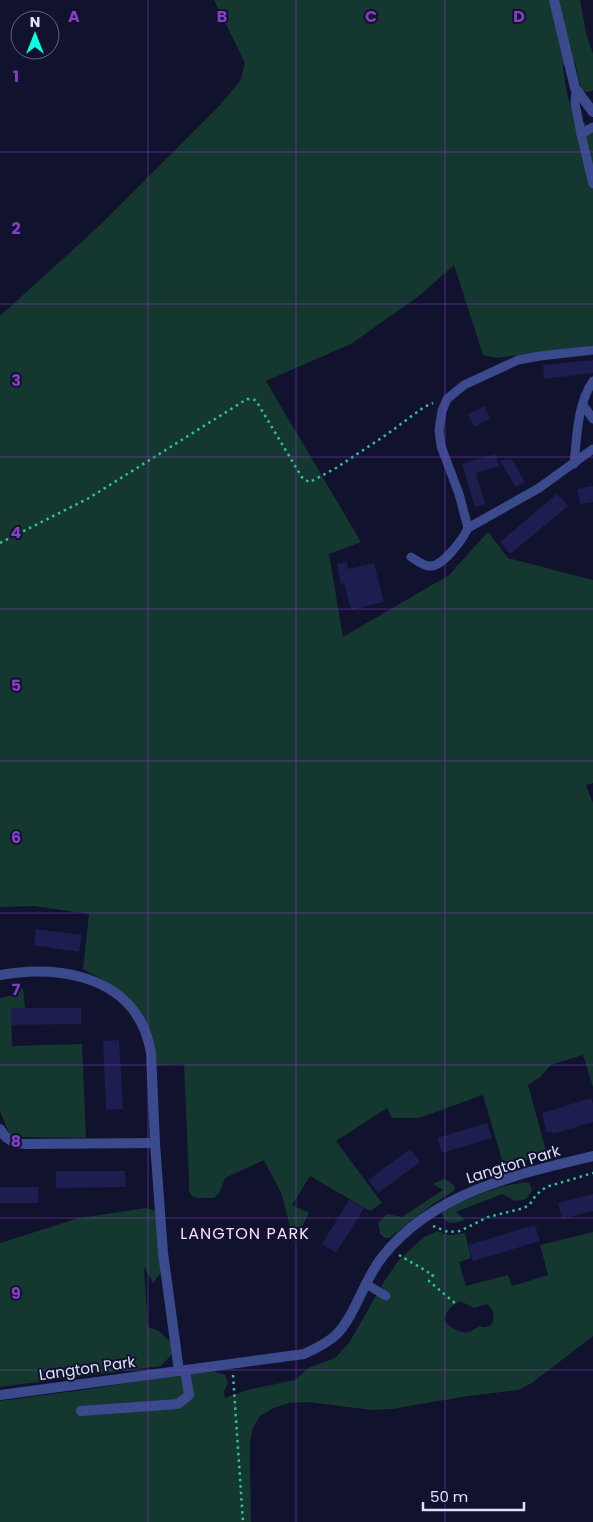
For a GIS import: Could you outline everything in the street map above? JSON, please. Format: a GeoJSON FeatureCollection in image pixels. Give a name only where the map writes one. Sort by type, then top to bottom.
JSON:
{"type":"FeatureCollection","features":[{"type":"Feature","properties":{"kind":"street"},"geometry":{"type":"LineString","coordinates":[[554,0],[576,90],[593,112]]}},
{"type":"Feature","properties":{"kind":"street"},"geometry":{"type":"LineString","coordinates":[[0,974],[43,971],[79,976],[112,990],[132,1008],[149,1038],[164,1253],[182,1370],[189,1395],[178,1404],[81,1412]]}},
{"type":"Feature","properties":{"kind":"street"},"geometry":{"type":"LineString","coordinates":[[0,1129],[6,1138],[13,1143],[155,1143]]}},
{"type":"Feature","properties":{"kind":"street","name":"Langton Park"},"geometry":{"type":"LineString","coordinates":[[0,1395],[293,1356],[318,1347],[336,1335],[343,1326],[383,1256],[421,1220],[445,1204],[487,1186],[593,1156]]}},
{"type":"Feature","properties":{"kind":"lane"},"geometry":{"type":"LineString","coordinates":[[576,90],[575,102],[593,184]]}},
{"type":"Feature","properties":{"kind":"lane"},"geometry":{"type":"LineString","coordinates":[[581,134],[593,127]]}},
{"type":"Feature","properties":{"kind":"lane"},"geometry":{"type":"LineString","coordinates":[[468,528],[460,494],[441,446],[439,430],[442,411],[446,402],[456,390],[464,385],[511,362],[534,356],[593,350]]}},
{"type":"Feature","properties":{"kind":"lane"},"geometry":{"type":"LineString","coordinates":[[574,464],[583,405],[587,390],[593,381]]}},
{"type":"Feature","properties":{"kind":"lane"},"geometry":{"type":"LineString","coordinates":[[583,405],[593,419]]}},
{"type":"Feature","properties":{"kind":"lane"},"geometry":{"type":"LineString","coordinates":[[411,557],[429,566],[438,565],[456,547],[468,528],[539,488],[593,449]]}},
{"type":"Feature","properties":{"kind":"lane"},"geometry":{"type":"LineString","coordinates":[[366,1284],[386,1296]]}},
{"type":"Feature","properties":{"kind":"path"},"geometry":{"type":"LineString","coordinates":[[0,543],[89,498],[247,398],[255,400],[303,479],[310,482],[336,468],[424,407],[436,402],[446,402]]}},
{"type":"Feature","properties":{"kind":"path","name":"Langton Park"},"geometry":{"type":"LineString","coordinates":[[429,1227],[432,1226],[448,1232],[460,1231],[488,1217],[524,1208],[546,1187],[593,1173]]}},
{"type":"Feature","properties":{"kind":"path"},"geometry":{"type":"LineString","coordinates":[[393,1260],[398,1253],[433,1275],[429,1281],[456,1304]]}},
{"type":"Feature","properties":{"kind":"path"},"geometry":{"type":"LineString","coordinates":[[233,1364],[243,1522]]}},
{"type":"Feature","properties":{"kind":"green space"},"geometry":{"type":"Polygon","coordinates":[[[214,0],[580,0],[586,33],[593,54],[593,90],[591,91],[581,90],[575,62],[563,67],[567,94],[573,114],[582,120],[593,132],[593,174],[591,176],[593,190],[593,345],[497,358],[483,355],[454,265],[419,296],[351,344],[266,381],[361,542],[329,554],[343,637],[449,575],[488,532],[508,558],[593,580],[593,783],[586,785],[593,803],[593,1087],[583,1055],[551,1065],[540,1077],[528,1085],[547,1154],[504,1167],[483,1095],[419,1118],[392,1118],[387,1108],[336,1141],[382,1203],[370,1211],[310,1176],[292,1205],[309,1213],[294,1243],[282,1195],[264,1160],[225,1178],[220,1192],[214,1198],[197,1198],[192,1196],[189,1191],[184,1064],[153,1066],[146,1029],[138,1010],[122,993],[110,984],[83,969],[89,914],[34,906],[0,907],[0,316],[99,226],[220,105],[240,81],[245,63],[214,0]]]}},
{"type":"Feature","properties":{"kind":"green space"},"geometry":{"type":"Polygon","coordinates":[[[23,988],[25,1008],[11,1009],[12,1046],[82,1044],[86,1138],[13,1137],[8,1131],[0,1111],[0,998],[14,995],[23,988]]]}},
{"type":"Feature","properties":{"kind":"green space"},"geometry":{"type":"Polygon","coordinates":[[[443,1179],[449,1181],[455,1187],[454,1191],[433,1204],[389,1238],[385,1238],[380,1234],[378,1223],[387,1214],[402,1217],[443,1190],[433,1184],[443,1179]]]}},
{"type":"Feature","properties":{"kind":"green space"},"geometry":{"type":"Polygon","coordinates":[[[529,1182],[532,1190],[526,1199],[515,1201],[502,1194],[456,1212],[465,1220],[451,1223],[443,1217],[442,1213],[444,1210],[475,1196],[518,1183],[529,1182]]]}},
{"type":"Feature","properties":{"kind":"green space"},"geometry":{"type":"Polygon","coordinates":[[[146,1208],[159,1212],[163,1270],[153,1283],[144,1267],[148,1327],[159,1331],[173,1344],[173,1353],[161,1366],[0,1387],[0,1243],[79,1218],[146,1208]]]}},
{"type":"Feature","properties":{"kind":"green space"},"geometry":{"type":"Polygon","coordinates":[[[437,1231],[449,1235],[465,1233],[471,1258],[459,1262],[466,1286],[508,1275],[512,1286],[548,1275],[540,1245],[593,1232],[593,1336],[532,1383],[519,1390],[468,1396],[392,1409],[372,1410],[308,1402],[288,1403],[274,1408],[260,1416],[253,1428],[250,1441],[251,1522],[0,1522],[0,1401],[210,1370],[225,1375],[228,1383],[224,1391],[225,1398],[247,1390],[295,1380],[308,1368],[335,1358],[349,1343],[385,1280],[399,1260],[424,1237],[437,1231]],[[460,1301],[450,1309],[444,1320],[460,1332],[469,1332],[479,1326],[489,1326],[494,1316],[487,1304],[474,1308],[460,1301]]]}},
{"type":"Feature","properties":{"kind":"building"},"geometry":{"type":"Polygon","coordinates":[[[593,360],[593,373],[544,379],[543,365],[593,360]]]}},
{"type":"Feature","properties":{"kind":"building"},"geometry":{"type":"Polygon","coordinates":[[[484,406],[490,419],[474,427],[468,414],[484,406]]]}},
{"type":"Feature","properties":{"kind":"building"},"geometry":{"type":"Polygon","coordinates":[[[495,454],[499,466],[476,473],[485,504],[475,507],[462,464],[495,454]]]}},
{"type":"Feature","properties":{"kind":"building"},"geometry":{"type":"Polygon","coordinates":[[[511,458],[525,482],[516,487],[500,461],[511,458]]]}},
{"type":"Feature","properties":{"kind":"building"},"geometry":{"type":"Polygon","coordinates":[[[593,486],[593,502],[580,504],[577,489],[593,486]]]}},
{"type":"Feature","properties":{"kind":"building"},"geometry":{"type":"Polygon","coordinates":[[[557,494],[568,506],[510,554],[500,542],[557,494]]]}},
{"type":"Feature","properties":{"kind":"building"},"geometry":{"type":"Polygon","coordinates":[[[347,562],[348,569],[374,563],[384,602],[351,610],[344,583],[341,584],[337,564],[347,562]]]}},
{"type":"Feature","properties":{"kind":"building"},"geometry":{"type":"Polygon","coordinates":[[[36,929],[82,935],[79,952],[34,945],[36,929]]]}},
{"type":"Feature","properties":{"kind":"building"},"geometry":{"type":"Polygon","coordinates":[[[11,1008],[81,1008],[81,1024],[11,1025],[11,1008]]]}},
{"type":"Feature","properties":{"kind":"building"},"geometry":{"type":"Polygon","coordinates":[[[119,1040],[123,1109],[106,1110],[103,1041],[119,1040]]]}},
{"type":"Feature","properties":{"kind":"building"},"geometry":{"type":"Polygon","coordinates":[[[591,1098],[593,1122],[553,1134],[552,1131],[547,1133],[542,1113],[591,1098]]]}},
{"type":"Feature","properties":{"kind":"building"},"geometry":{"type":"Polygon","coordinates":[[[487,1123],[492,1138],[442,1153],[437,1138],[487,1123]]]}},
{"type":"Feature","properties":{"kind":"building"},"geometry":{"type":"Polygon","coordinates":[[[410,1149],[420,1162],[378,1193],[368,1180],[410,1149]]]}},
{"type":"Feature","properties":{"kind":"building"},"geometry":{"type":"Polygon","coordinates":[[[56,1171],[125,1171],[126,1187],[56,1188],[56,1171]]]}},
{"type":"Feature","properties":{"kind":"building"},"geometry":{"type":"Polygon","coordinates":[[[0,1187],[38,1187],[38,1203],[0,1203],[0,1187]]]}},
{"type":"Feature","properties":{"kind":"building"},"geometry":{"type":"Polygon","coordinates":[[[593,1194],[593,1211],[562,1219],[558,1203],[593,1194]]]}},
{"type":"Feature","properties":{"kind":"building"},"geometry":{"type":"Polygon","coordinates":[[[349,1200],[364,1208],[336,1253],[322,1244],[349,1200]]]}},
{"type":"Feature","properties":{"kind":"building"},"geometry":{"type":"Polygon","coordinates":[[[535,1225],[540,1241],[473,1261],[468,1245],[535,1225]]]}},
{"type":"Feature","properties":{"kind":"district","name":"LANGTON PARK"},"geometry":{"type":"Point","coordinates":[245,1233]}}]}
